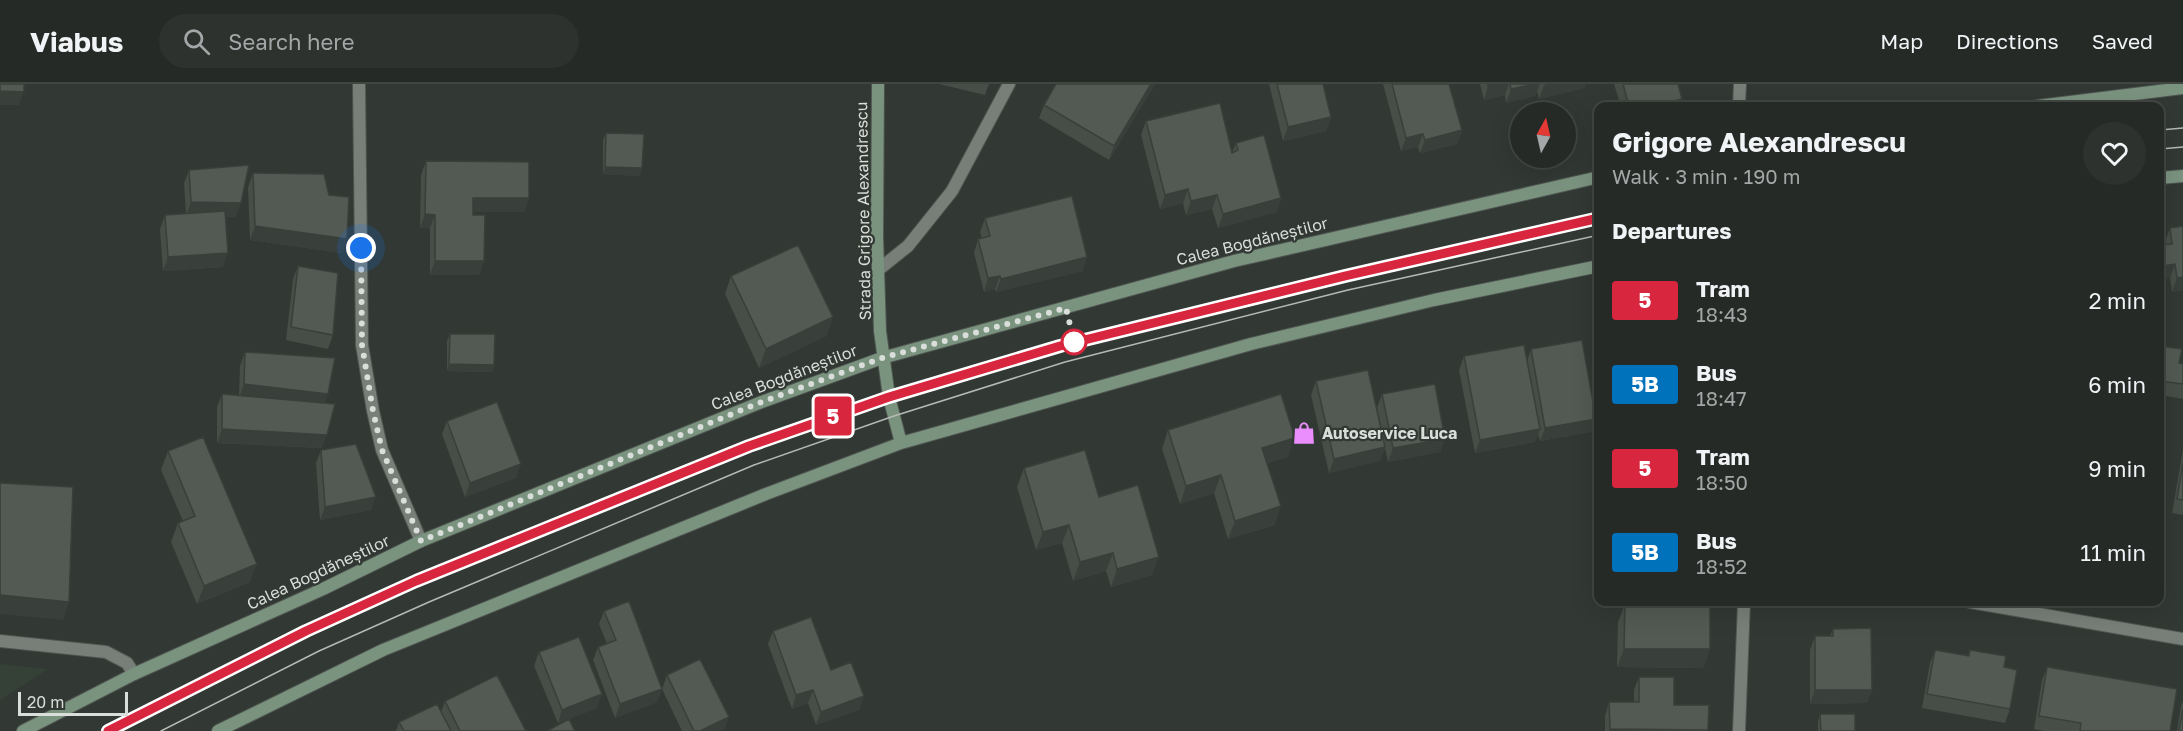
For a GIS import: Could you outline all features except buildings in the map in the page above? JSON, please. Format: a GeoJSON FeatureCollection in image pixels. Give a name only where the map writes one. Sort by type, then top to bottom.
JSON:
{"type":"FeatureCollection","features":[{"type":"Feature","properties":{"kind":"main road","name":"Strada Grigore Alexandrescu"},"geometry":{"type":"LineString","coordinates":[[878,84],[878,270],[882,358],[901,443]]}},
{"type":"Feature","properties":{"kind":"main road"},"geometry":{"type":"LineString","coordinates":[[2069,102],[2183,88]]}},
{"type":"Feature","properties":{"kind":"main road"},"geometry":{"type":"LineString","coordinates":[[2164,178],[2183,176]]}},
{"type":"Feature","properties":{"kind":"main road","name":"Calea Bogdăneștilor"},"geometry":{"type":"LineString","coordinates":[[23,731],[134,674],[323,589],[421,541],[759,403],[882,358],[1234,261],[1594,178]]}},
{"type":"Feature","properties":{"kind":"main road"},"geometry":{"type":"LineString","coordinates":[[218,731],[382,650],[766,494],[901,443],[1251,344],[1434,300],[1594,267]]}},
{"type":"Feature","properties":{"kind":"street"},"geometry":{"type":"LineString","coordinates":[[359,84],[362,345],[382,450],[421,541]]}},
{"type":"Feature","properties":{"kind":"street"},"geometry":{"type":"LineString","coordinates":[[878,270],[908,246],[952,191],[1009,84]]}},
{"type":"Feature","properties":{"kind":"street"},"geometry":{"type":"LineString","coordinates":[[1739,102],[1740,84]]}},
{"type":"Feature","properties":{"kind":"street"},"geometry":{"type":"LineString","coordinates":[[1739,731],[1744,606]]}},
{"type":"Feature","properties":{"kind":"street"},"geometry":{"type":"LineString","coordinates":[[1993,606],[2183,639]]}},
{"type":"Feature","properties":{"kind":"street"},"geometry":{"type":"LineString","coordinates":[[0,641],[106,652],[127,663],[134,674]]}},
{"type":"Feature","properties":{"kind":"shaded area"},"geometry":{"type":"Polygon","coordinates":[[[0,664],[48,669],[0,700],[0,664]]]}},
{"type":"Feature","properties":{"kind":"tram line"},"geometry":{"type":"LineString","coordinates":[[2164,130],[2183,128]]}},
{"type":"Feature","properties":{"kind":"tram line"},"geometry":{"type":"LineString","coordinates":[[2164,149],[2183,147]]}},
{"type":"Feature","properties":{"kind":"tram line"},"geometry":{"type":"LineString","coordinates":[[108,731],[305,631],[416,581],[749,446],[889,397],[1060,346],[1345,276],[1594,219]]}},
{"type":"Feature","properties":{"kind":"tram line","name":"5"},"geometry":{"type":"LineString","coordinates":[[108,731],[306,631],[416,581],[749,446],[889,397],[1060,346],[1345,276],[1594,219]]}},
{"type":"Feature","properties":{"kind":"tram line"},"geometry":{"type":"LineString","coordinates":[[161,731],[319,651],[429,602],[754,465],[894,416],[1065,362],[1348,290],[1594,236]]}},
{"type":"Feature","properties":{"kind":"place","name":"Autoservice Luca"},"geometry":{"type":"Point","coordinates":[1304,433]}},
{"type":"Feature","properties":{"kind":"route"},"geometry":{"type":"LineString","coordinates":[[361,248],[362,345],[373,411],[382,450],[421,541],[759,403],[882,358],[1066,308],[1074,342]]}}]}
